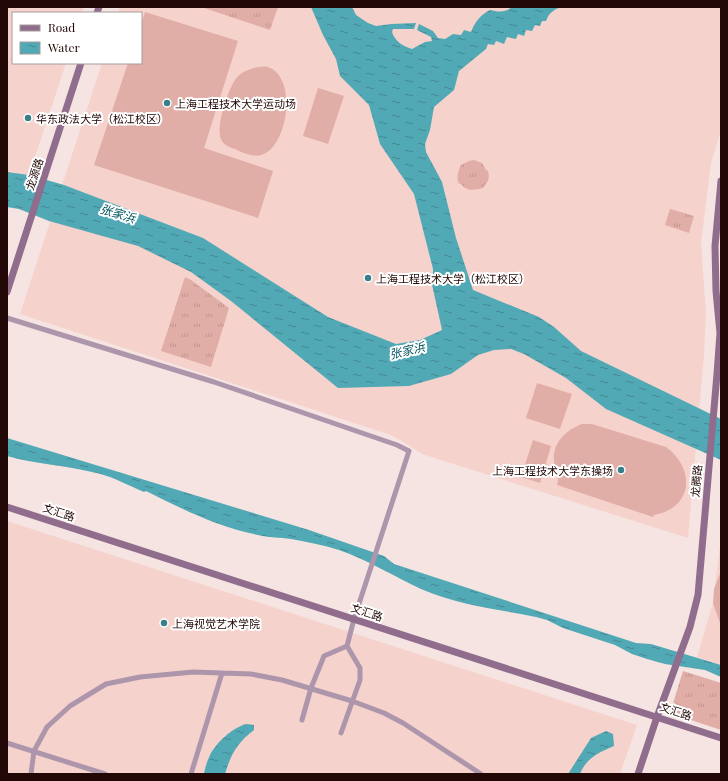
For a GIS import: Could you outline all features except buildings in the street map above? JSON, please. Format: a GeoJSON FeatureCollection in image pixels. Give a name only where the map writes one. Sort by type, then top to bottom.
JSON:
{"type":"FeatureCollection","features":[{"type":"Feature","properties":{"kind":"main road","name":"龙源路"},"geometry":{"type":"LineString","coordinates":[[7,292],[81,64]]}},
{"type":"Feature","properties":{"kind":"main road","name":"龙腾路"},"geometry":{"type":"LineString","coordinates":[[638,774],[690,627],[698,595],[720,333],[716,291],[715,246],[721,181]]}},
{"type":"Feature","properties":{"kind":"main road","name":"文汇路"},"geometry":{"type":"LineString","coordinates":[[7,507],[721,738]]}},
{"type":"Feature","properties":{"kind":"street"},"geometry":{"type":"LineString","coordinates":[[7,318],[214,382],[397,445],[409,451],[354,619],[347,646],[360,668],[360,680],[342,733]]}},
{"type":"Feature","properties":{"kind":"street"},"geometry":{"type":"LineString","coordinates":[[302,720],[311,688],[324,656],[347,646]]}},
{"type":"Feature","properties":{"kind":"street"},"geometry":{"type":"LineString","coordinates":[[31,774],[34,751],[47,727],[70,706],[106,684],[140,677],[193,672],[251,674],[282,680],[384,712],[481,774]]}},
{"type":"Feature","properties":{"kind":"street"},"geometry":{"type":"LineString","coordinates":[[190,774],[222,673]]}},
{"type":"Feature","properties":{"kind":"street"},"geometry":{"type":"LineString","coordinates":[[7,743],[105,774]]}},
{"type":"Feature","properties":{"kind":"shaded area","name":"华东政法大学（松江校区）"},"geometry":{"type":"Polygon","coordinates":[[[7,7],[84,7],[82,12],[12,12],[12,64],[66,64],[29,175],[7,172],[7,7]]]}},
{"type":"Feature","properties":{"kind":"shaded area","name":"上海工程技术大学（松江校区）"},"geometry":{"type":"Polygon","coordinates":[[[120,7],[721,7],[721,130],[711,163],[701,243],[706,314],[704,354],[688,538],[422,454],[391,435],[20,314],[102,64],[142,64],[142,12],[118,12],[120,7]]]}},
{"type":"Feature","properties":{"kind":"shaded area","name":"上海视觉艺术学院"},"geometry":{"type":"Polygon","coordinates":[[[7,521],[637,725],[620,774],[7,774],[7,521]]]}},
{"type":"Feature","properties":{"kind":"shaded area"},"geometry":{"type":"Polygon","coordinates":[[[721,538],[721,665],[697,657],[713,603],[721,538]]]}},
{"type":"Feature","properties":{"kind":"green space"},"geometry":{"type":"Polygon","coordinates":[[[201,7],[278,7],[270,30],[201,7]]]}},
{"type":"Feature","properties":{"kind":"green space","name":"上海工程技术大学运动场"},"geometry":{"type":"Polygon","coordinates":[[[145,12],[238,41],[204,148],[273,171],[258,218],[94,165],[128,64],[142,64],[142,22],[145,12]]]}},
{"type":"Feature","properties":{"kind":"green space"},"geometry":{"type":"Polygon","coordinates":[[[258,67],[268,67],[277,73],[283,84],[286,97],[286,112],[283,127],[278,140],[270,150],[261,155],[251,155],[224,144],[220,136],[220,128],[223,110],[235,80],[245,71],[258,67]]]}},
{"type":"Feature","properties":{"kind":"green space"},"geometry":{"type":"Polygon","coordinates":[[[318,88],[344,96],[328,144],[303,136],[318,88]]]}},
{"type":"Feature","properties":{"kind":"green space"},"geometry":{"type":"Polygon","coordinates":[[[474,160],[482,163],[488,171],[489,176],[488,181],[483,188],[471,190],[465,188],[460,183],[459,184],[458,174],[461,165],[474,160]]]}},
{"type":"Feature","properties":{"kind":"green space"},"geometry":{"type":"Polygon","coordinates":[[[670,209],[694,216],[689,233],[665,225],[670,209]]]}},
{"type":"Feature","properties":{"kind":"green space"},"geometry":{"type":"Polygon","coordinates":[[[185,277],[229,308],[211,367],[161,351],[185,277]]]}},
{"type":"Feature","properties":{"kind":"green space"},"geometry":{"type":"Polygon","coordinates":[[[537,383],[572,394],[560,429],[526,418],[537,383]]]}},
{"type":"Feature","properties":{"kind":"green space","name":"上海工程技术大学东操场"},"geometry":{"type":"Polygon","coordinates":[[[582,424],[592,424],[666,447],[676,456],[686,476],[686,487],[683,496],[677,505],[667,511],[654,515],[653,517],[557,485],[558,476],[554,461],[555,448],[561,438],[582,424]]]}},
{"type":"Feature","properties":{"kind":"green space"},"geometry":{"type":"Polygon","coordinates":[[[533,440],[551,446],[540,483],[521,477],[533,440]]]}},
{"type":"Feature","properties":{"kind":"green space"},"geometry":{"type":"Polygon","coordinates":[[[721,571],[721,626],[713,603],[714,589],[721,571]]]}},
{"type":"Feature","properties":{"kind":"green space"},"geometry":{"type":"Polygon","coordinates":[[[683,671],[721,683],[721,730],[670,713],[683,671]]]}},
{"type":"Feature","properties":{"kind":"water","name":"张家浜"},"geometry":{"type":"Polygon","coordinates":[[[311,7],[352,7],[356,15],[368,23],[376,26],[416,23],[414,29],[393,29],[392,32],[399,43],[412,49],[425,42],[432,41],[431,37],[417,30],[419,24],[433,31],[438,38],[445,39],[453,34],[461,35],[464,30],[471,32],[478,19],[490,10],[501,12],[512,7],[561,7],[552,12],[546,21],[542,21],[540,26],[535,25],[532,31],[526,30],[524,36],[518,34],[516,39],[507,37],[504,44],[496,41],[494,45],[488,44],[486,49],[459,71],[454,90],[434,107],[430,130],[425,144],[426,152],[442,182],[456,238],[473,290],[539,317],[554,327],[581,351],[721,419],[721,460],[606,409],[566,378],[524,354],[511,349],[494,350],[478,355],[451,374],[409,386],[338,388],[231,301],[191,272],[138,246],[49,221],[19,209],[7,207],[7,172],[29,175],[64,185],[203,238],[328,317],[396,344],[420,340],[442,330],[431,280],[433,276],[433,269],[414,194],[380,144],[369,105],[340,76],[336,59],[323,35],[311,7]]]}},
{"type":"Feature","properties":{"kind":"water"},"geometry":{"type":"Polygon","coordinates":[[[7,438],[309,530],[384,556],[394,564],[636,643],[651,644],[721,665],[721,677],[705,670],[665,664],[647,659],[632,654],[615,645],[563,628],[547,620],[449,599],[421,589],[360,558],[339,550],[291,539],[262,536],[243,532],[187,511],[146,491],[144,492],[99,473],[7,456],[7,438]]]}},
{"type":"Feature","properties":{"kind":"water"},"geometry":{"type":"Polygon","coordinates":[[[246,724],[254,725],[254,730],[235,749],[225,774],[204,774],[209,757],[217,745],[230,732],[246,724]]]}},
{"type":"Feature","properties":{"kind":"water"},"geometry":{"type":"Polygon","coordinates":[[[606,731],[613,734],[614,746],[599,753],[590,760],[580,774],[568,774],[591,738],[606,731]]]}},
{"type":"Feature","properties":{"kind":"place","name":"上海工程技术大学运动场"},"geometry":{"type":"Point","coordinates":[167,103]}},
{"type":"Feature","properties":{"kind":"place","name":"华东政法大学（松江校区）"},"geometry":{"type":"Point","coordinates":[28,118]}},
{"type":"Feature","properties":{"kind":"place","name":"上海工程技术大学（松江校区）"},"geometry":{"type":"Point","coordinates":[368,278]}},
{"type":"Feature","properties":{"kind":"place","name":"上海工程技术大学东操场"},"geometry":{"type":"Point","coordinates":[621,470]}},
{"type":"Feature","properties":{"kind":"place","name":"上海视觉艺术学院"},"geometry":{"type":"Point","coordinates":[164,623]}}]}
